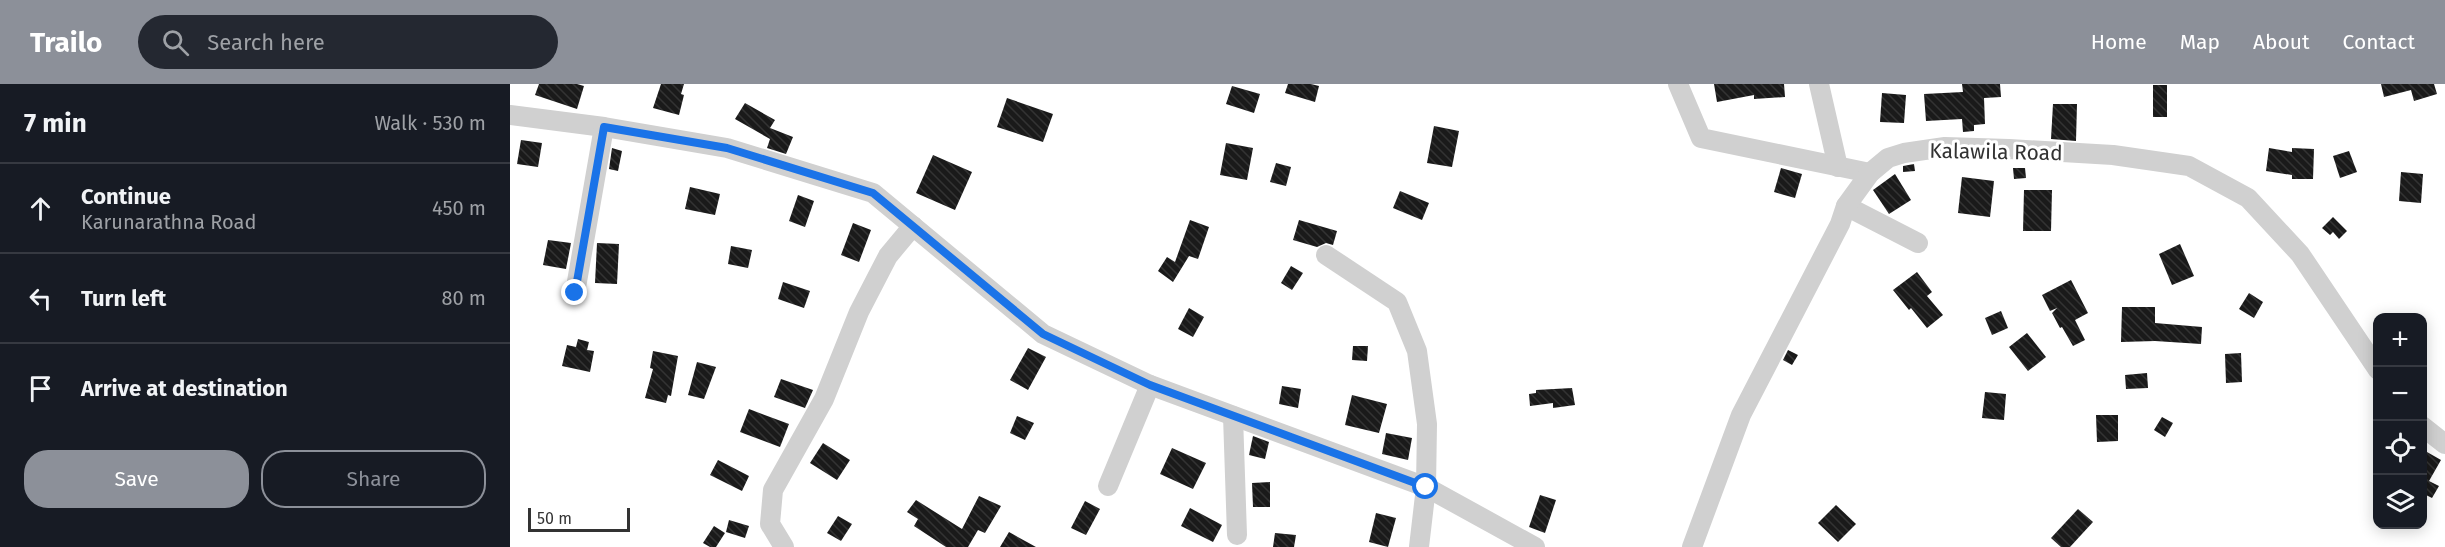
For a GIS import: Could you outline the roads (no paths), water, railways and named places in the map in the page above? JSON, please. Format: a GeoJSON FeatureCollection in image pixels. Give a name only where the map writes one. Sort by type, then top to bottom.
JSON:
{"type":"FeatureCollection","features":[{"type":"Feature","properties":{"kind":"street"},"geometry":{"type":"LineString","coordinates":[[1678,84],[1701,138],[1870,173]]}},
{"type":"Feature","properties":{"kind":"street"},"geometry":{"type":"LineString","coordinates":[[1819,84],[1838,167]]}},
{"type":"Feature","properties":{"kind":"street"},"geometry":{"type":"LineString","coordinates":[[510,115],[604,127],[727,148],[873,193],[1043,334],[1150,385],[1426,487],[1535,547]]}},
{"type":"Feature","properties":{"kind":"street"},"geometry":{"type":"LineString","coordinates":[[575,293],[604,127]]}},
{"type":"Feature","properties":{"kind":"street","name":"Kalawila Road"},"geometry":{"type":"LineString","coordinates":[[1692,547],[1741,415],[1840,224],[1846,206],[1870,173],[1888,158],[1904,153],[1945,147],[2113,155],[2189,166],[2248,198],[2300,254],[2376,367]]}},
{"type":"Feature","properties":{"kind":"street"},"geometry":{"type":"LineString","coordinates":[[1846,206],[1918,243]]}},
{"type":"Feature","properties":{"kind":"street"},"geometry":{"type":"LineString","coordinates":[[784,547],[770,524],[773,490],[824,399],[859,312],[888,256],[913,226]]}},
{"type":"Feature","properties":{"kind":"street"},"geometry":{"type":"LineString","coordinates":[[1326,255],[1397,302],[1417,351],[1427,424],[1426,487],[1419,547]]}},
{"type":"Feature","properties":{"kind":"street"},"geometry":{"type":"LineString","coordinates":[[1108,486],[1150,385]]}},
{"type":"Feature","properties":{"kind":"street"},"geometry":{"type":"LineString","coordinates":[[1233,416],[1237,535]]}},
{"type":"Feature","properties":{"kind":"street"},"geometry":{"type":"LineString","coordinates":[[2427,430],[2445,444]]}}]}
